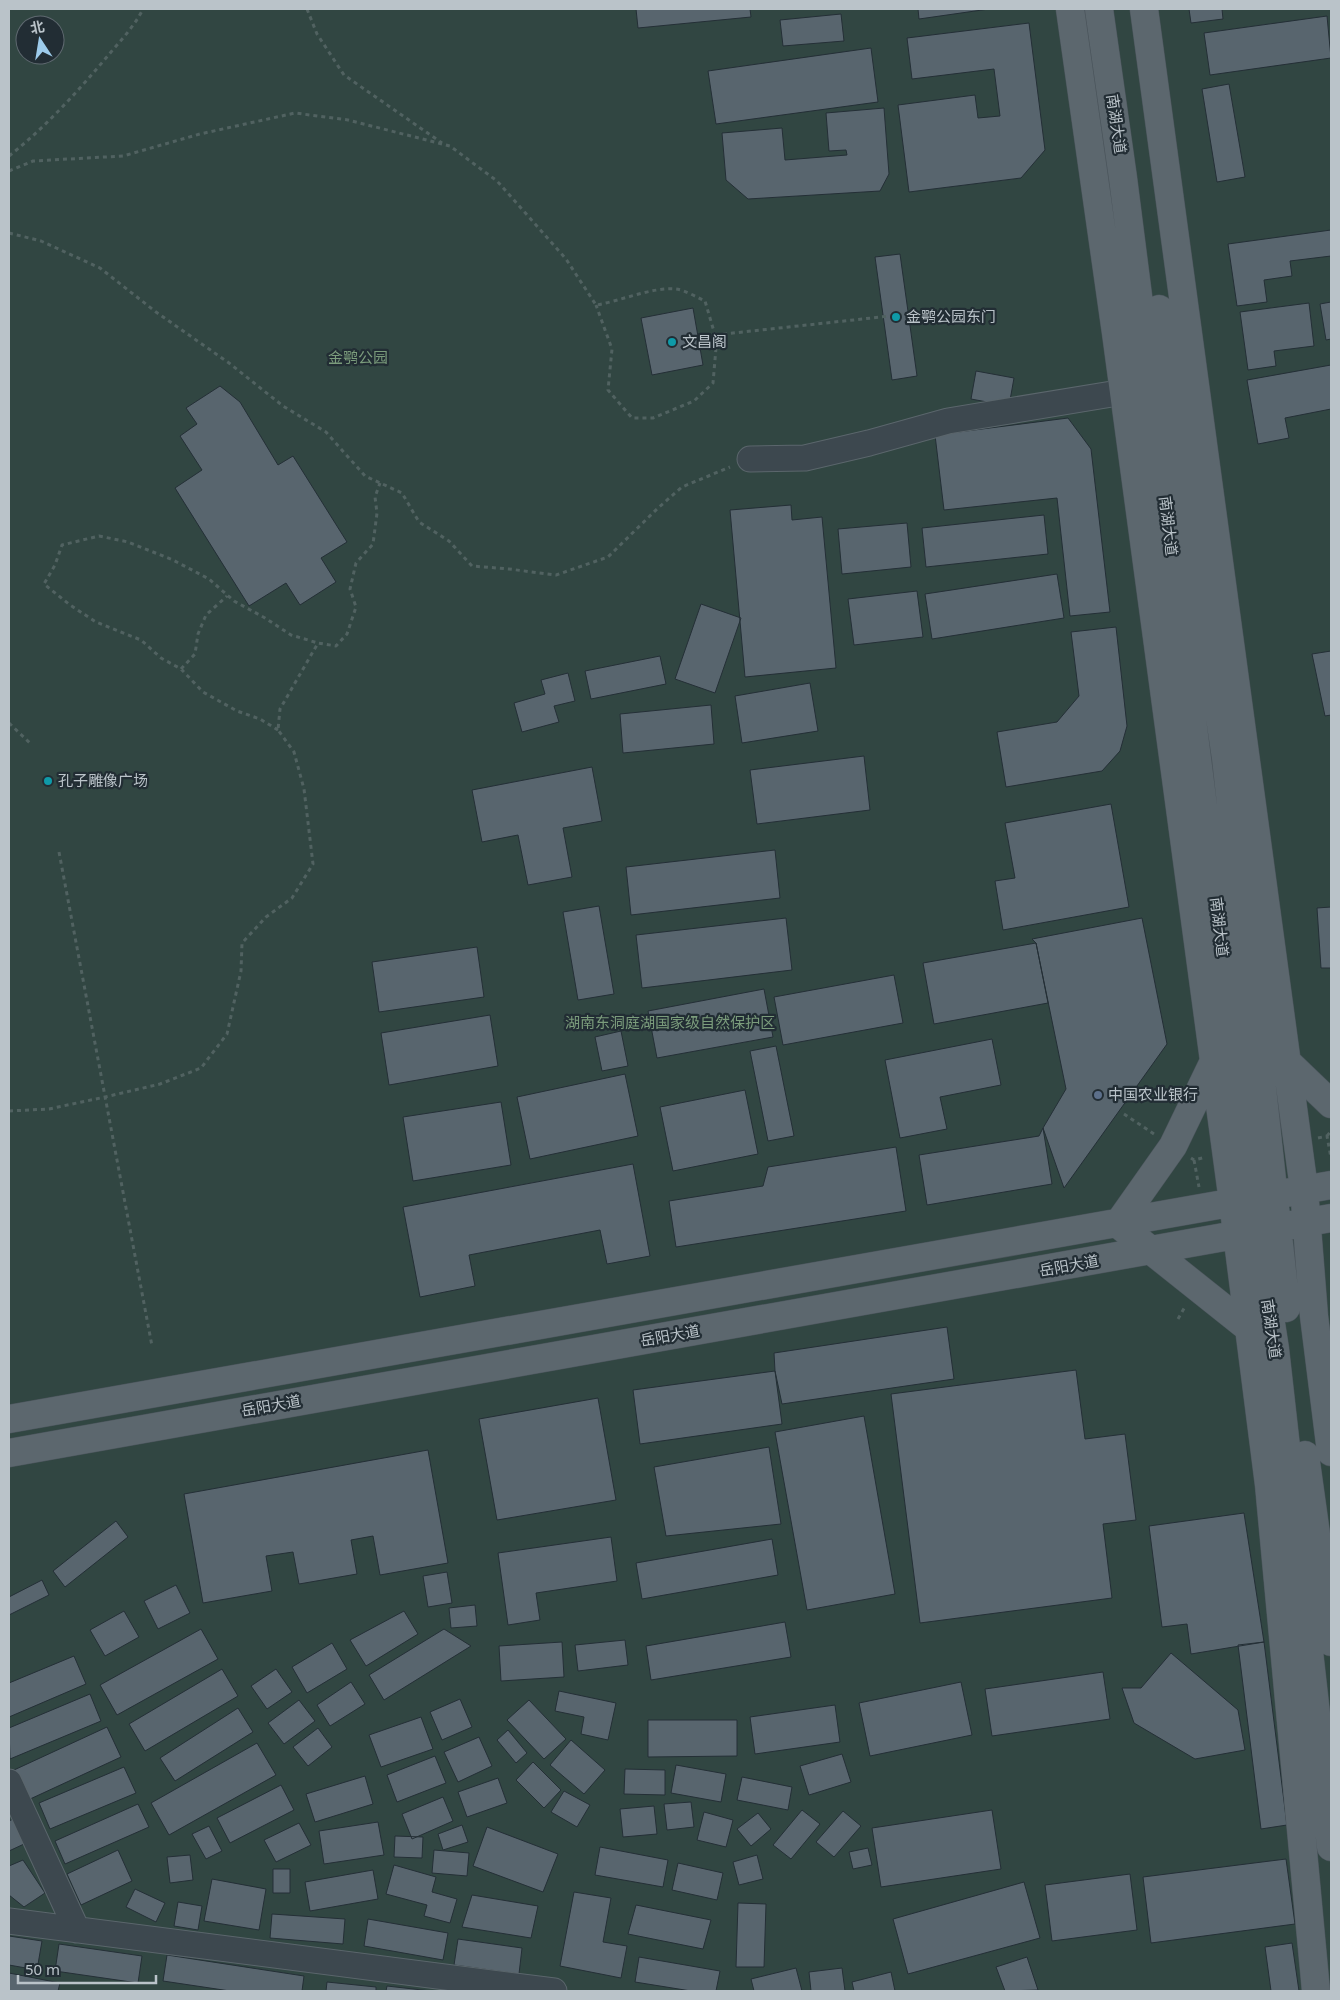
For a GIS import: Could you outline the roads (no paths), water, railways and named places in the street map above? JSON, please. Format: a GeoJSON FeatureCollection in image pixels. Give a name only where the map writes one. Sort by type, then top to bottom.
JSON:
{"type":"FeatureCollection","features":[{"type":"Feature","properties":{"kind":"main road"},"geometry":{"type":"LineString","coordinates":[[1070,9],[1124,392],[1214,1061],[1254,1198]]}},
{"type":"Feature","properties":{"kind":"main road","name":"南湖大道"},"geometry":{"type":"LineString","coordinates":[[1099,9],[1244,1026]]}},
{"type":"Feature","properties":{"kind":"main road","name":"南湖大道"},"geometry":{"type":"LineString","coordinates":[[1117,9],[1138,172],[1226,758],[1257,1231],[1283,1349],[1331,1642]]}},
{"type":"Feature","properties":{"kind":"main road"},"geometry":{"type":"LineString","coordinates":[[1144,9],[1304,1189],[1319,1220],[1314,1316],[1331,1452]]}},
{"type":"Feature","properties":{"kind":"main road"},"geometry":{"type":"LineString","coordinates":[[1118,1224],[1173,1146],[1214,1061],[1244,1026],[1331,1104]]}},
{"type":"Feature","properties":{"kind":"main road"},"geometry":{"type":"LineString","coordinates":[[9,1419],[1331,1185]]}},
{"type":"Feature","properties":{"kind":"main road","name":"岳阳大道"},"geometry":{"type":"LineString","coordinates":[[9,1453],[1319,1220]]}},
{"type":"Feature","properties":{"kind":"main road"},"geometry":{"type":"LineString","coordinates":[[1118,1224],[1249,1329],[1283,1349],[1314,1316],[1331,1294]]}},
{"type":"Feature","properties":{"kind":"main road"},"geometry":{"type":"LineString","coordinates":[[1257,1231],[1249,1329],[1269,1485],[1316,1991]]}},
{"type":"Feature","properties":{"kind":"main road","name":"南湖大道"},"geometry":{"type":"LineString","coordinates":[[1283,1349],[1331,1847]]}},
{"type":"Feature","properties":{"kind":"street"},"geometry":{"type":"LineString","coordinates":[[750,459],[805,458],[869,444],[948,421],[1124,392]]}},
{"type":"Feature","properties":{"kind":"street"},"geometry":{"type":"LineString","coordinates":[[9,1782],[77,1930]]}},
{"type":"Feature","properties":{"kind":"street"},"geometry":{"type":"LineString","coordinates":[[9,1921],[554,1991]]}},
{"type":"Feature","properties":{"kind":"place","name":"金鹗公园东门"},"geometry":{"type":"Point","coordinates":[896,317]}},
{"type":"Feature","properties":{"kind":"place","name":"文昌阁"},"geometry":{"type":"Point","coordinates":[672,342]}},
{"type":"Feature","properties":{"kind":"place","name":"孔子雕像广场"},"geometry":{"type":"Point","coordinates":[48,781]}},
{"type":"Feature","properties":{"kind":"place","name":"中国农业银行"},"geometry":{"type":"Point","coordinates":[1098,1095]}},
{"type":"Feature","properties":{"kind":"park label","name":"金鹗公园"},"geometry":{"type":"Point","coordinates":[358,358]}},
{"type":"Feature","properties":{"kind":"park label","name":"湖南东洞庭湖国家级自然保护区"},"geometry":{"type":"Point","coordinates":[670,1023]}}]}
